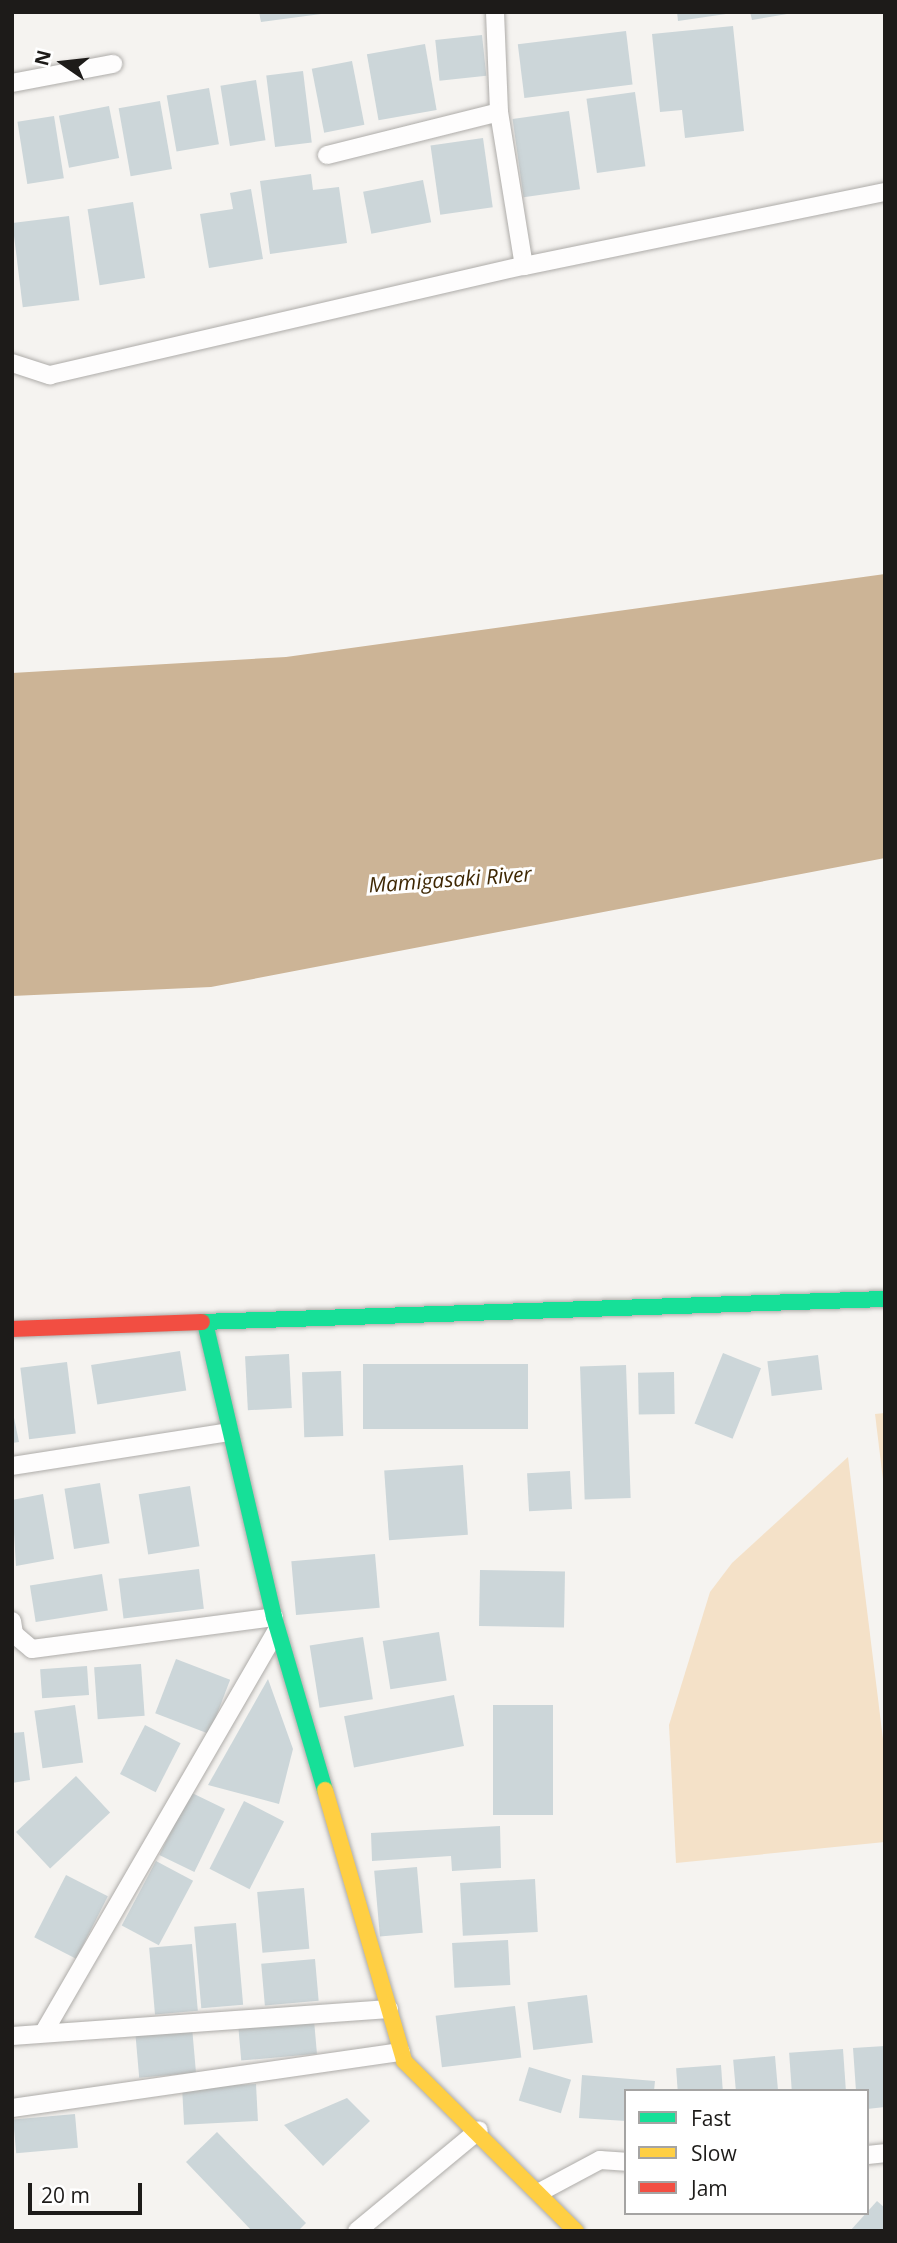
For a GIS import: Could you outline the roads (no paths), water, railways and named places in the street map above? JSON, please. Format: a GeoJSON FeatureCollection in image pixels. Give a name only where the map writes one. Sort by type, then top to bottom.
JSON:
{"type":"FeatureCollection","features":[{"type":"Feature","properties":{"kind":"street"},"geometry":{"type":"LineString","coordinates":[[12,1329],[206,1327],[885,1299]]}},
{"type":"Feature","properties":{"kind":"street"},"geometry":{"type":"LineString","coordinates":[[206,1327],[276,1623],[401,2052],[576,2231]]}},
{"type":"Feature","properties":{"kind":"lane"},"geometry":{"type":"LineString","coordinates":[[495,12],[499,112],[524,266]]}},
{"type":"Feature","properties":{"kind":"lane"},"geometry":{"type":"LineString","coordinates":[[12,83],[113,64]]}},
{"type":"Feature","properties":{"kind":"lane"},"geometry":{"type":"LineString","coordinates":[[327,155],[499,112]]}},
{"type":"Feature","properties":{"kind":"lane"},"geometry":{"type":"LineString","coordinates":[[12,363],[50,375],[524,266],[885,192]]}},
{"type":"Feature","properties":{"kind":"lane"},"geometry":{"type":"LineString","coordinates":[[12,1466],[229,1432]]}},
{"type":"Feature","properties":{"kind":"lane"},"geometry":{"type":"LineString","coordinates":[[12,1621],[14,1634],[32,1649],[276,1623]]}},
{"type":"Feature","properties":{"kind":"lane"},"geometry":{"type":"LineString","coordinates":[[44,2032],[276,1623]]}},
{"type":"Feature","properties":{"kind":"lane"},"geometry":{"type":"LineString","coordinates":[[12,2036],[389,2009]]}},
{"type":"Feature","properties":{"kind":"lane"},"geometry":{"type":"LineString","coordinates":[[12,2108],[401,2052]]}},
{"type":"Feature","properties":{"kind":"lane"},"geometry":{"type":"LineString","coordinates":[[358,2231],[480,2130]]}},
{"type":"Feature","properties":{"kind":"lane"},"geometry":{"type":"LineString","coordinates":[[540,2192],[600,2160],[624,2162]]}},
{"type":"Feature","properties":{"kind":"water","name":"Mamigasaki River"},"geometry":{"type":"Polygon","coordinates":[[[885,574],[885,858],[211,987],[12,996],[12,673],[286,657],[885,574]]]}}]}
